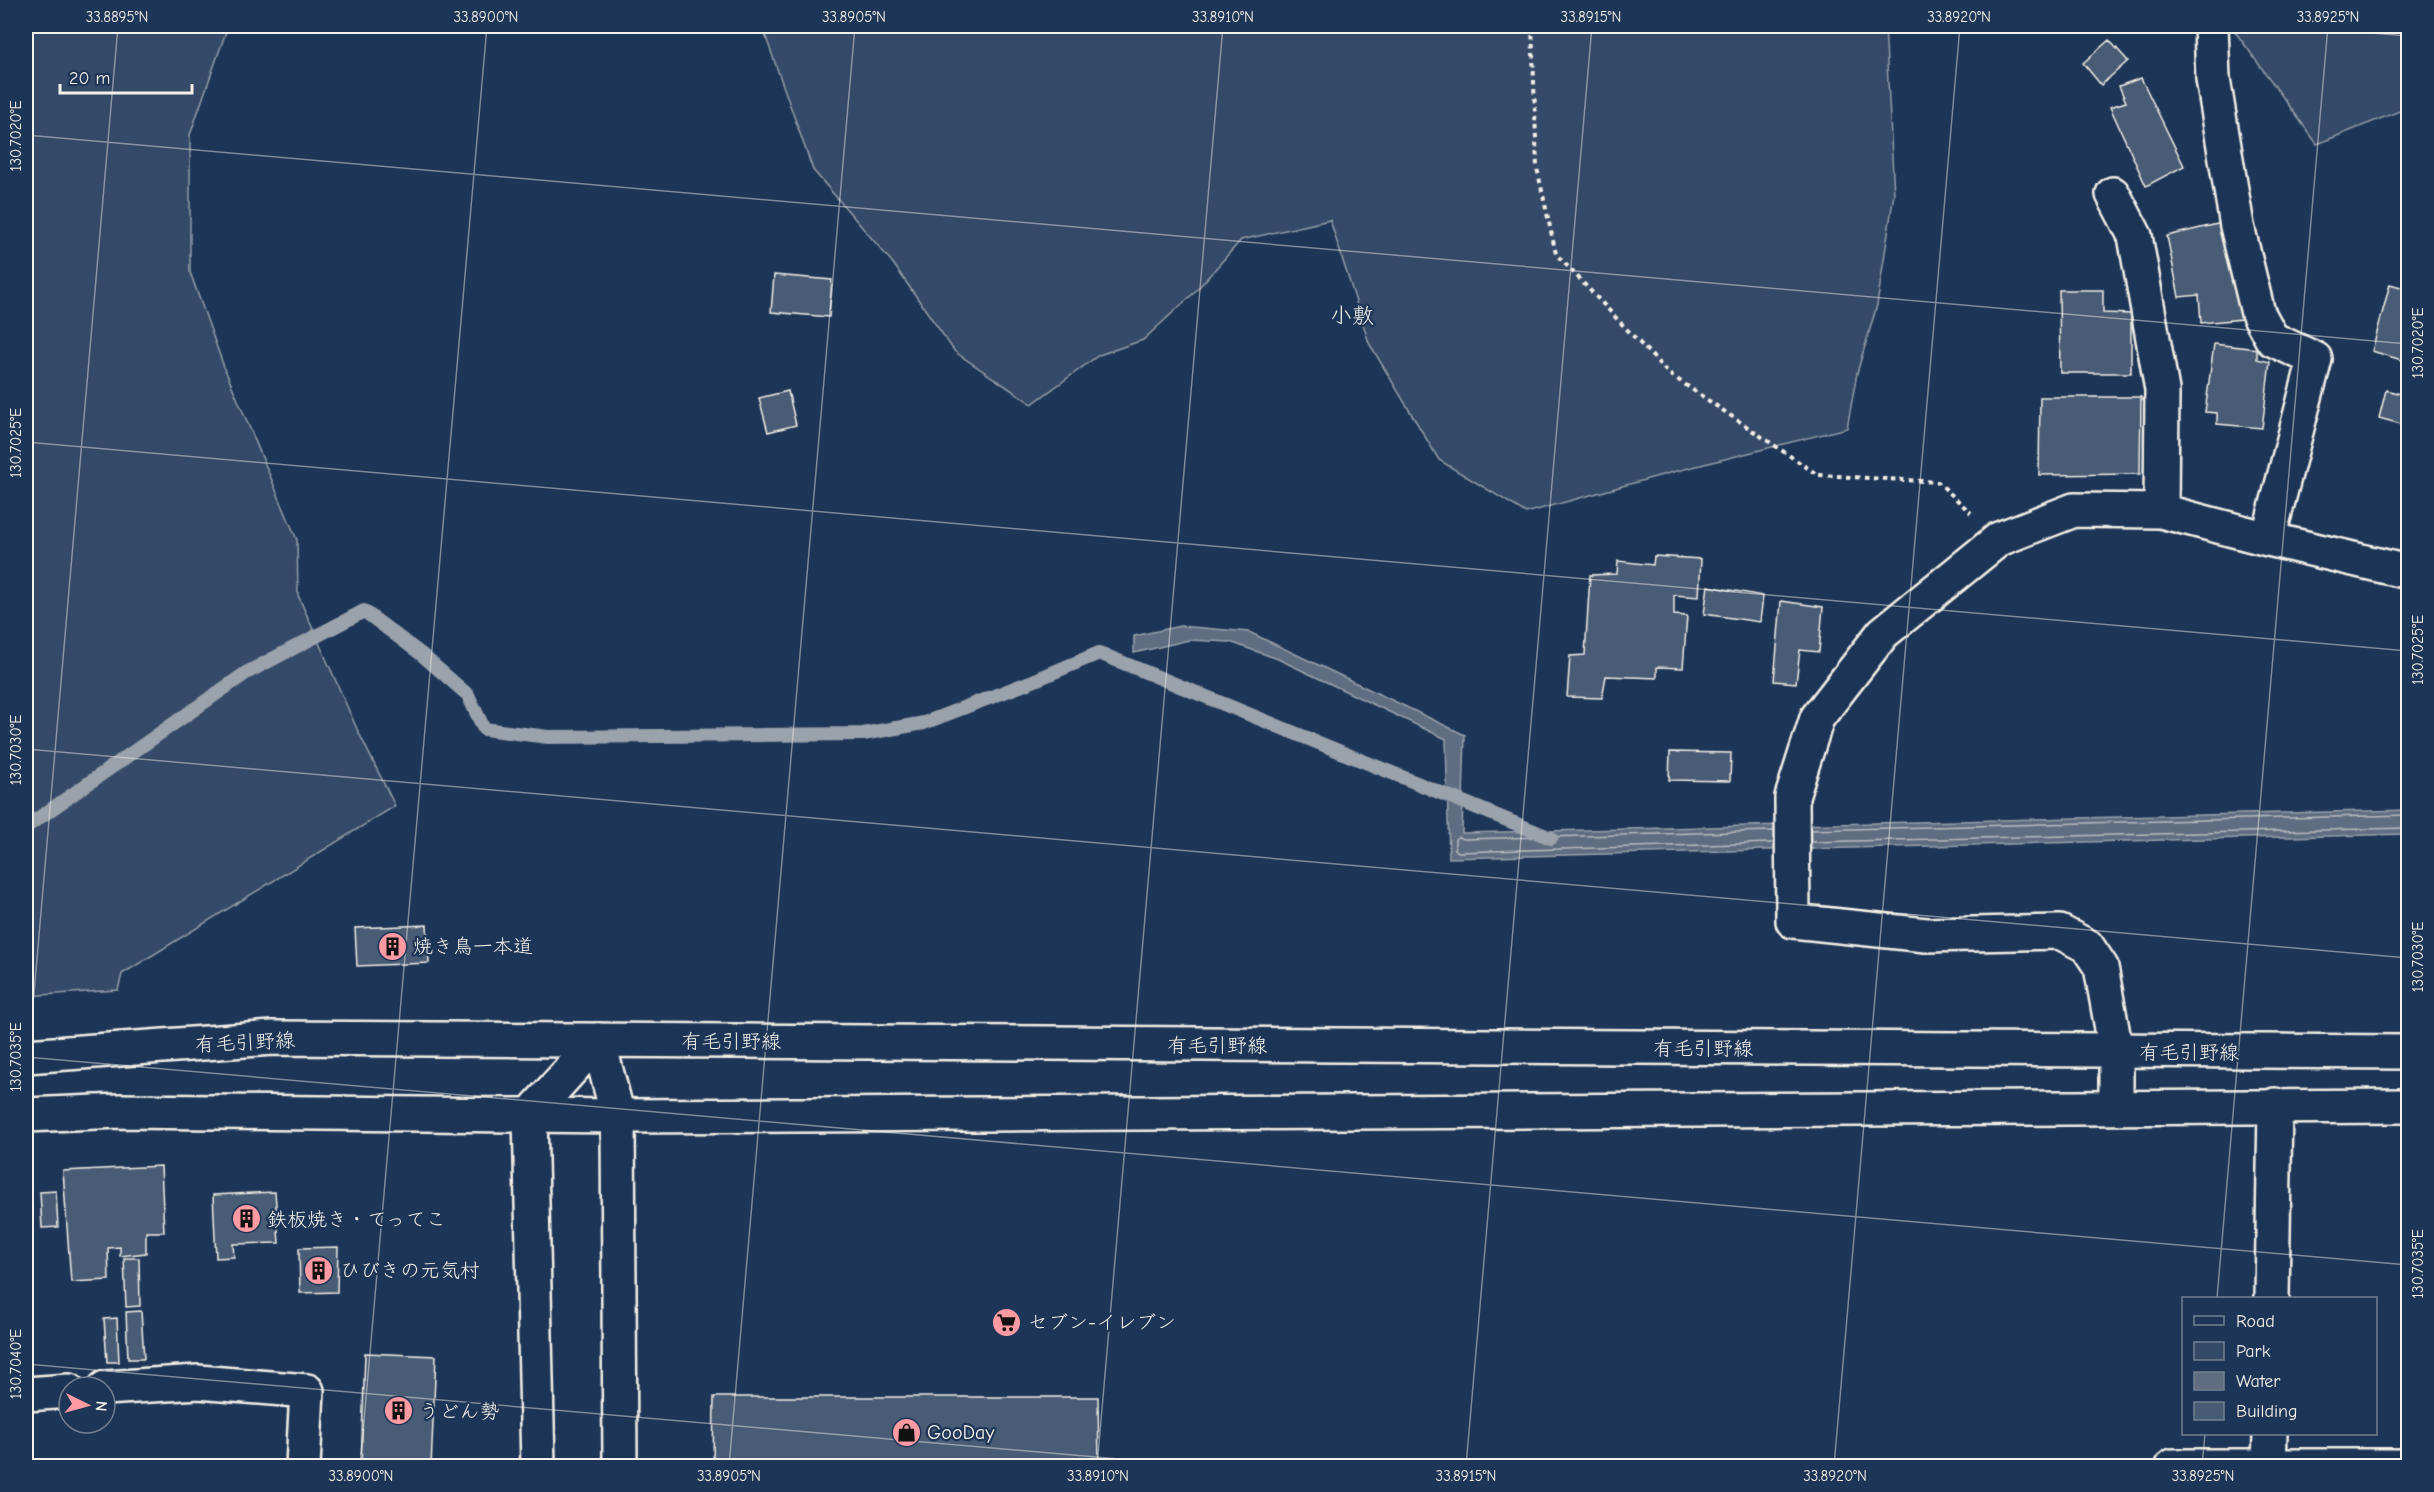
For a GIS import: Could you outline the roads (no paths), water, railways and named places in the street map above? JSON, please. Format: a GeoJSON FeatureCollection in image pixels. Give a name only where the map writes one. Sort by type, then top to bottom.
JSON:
{"type":"FeatureCollection","features":[{"type":"Feature","properties":{"kind":"main road"},"geometry":{"type":"LineString","coordinates":[[2211,26],[2213,80],[2237,226],[2258,313],[2272,339],[2315,359],[2268,540]]}},
{"type":"Feature","properties":{"kind":"main road"},"geometry":{"type":"LineString","coordinates":[[2113,194],[2135,236],[2162,390],[2161,511]]}},
{"type":"Feature","properties":{"kind":"main road"},"geometry":{"type":"LineString","coordinates":[[2116,1106],[2116,1052],[2101,967],[2087,946],[2060,932],[1926,935],[1793,921],[1792,797],[1817,718],[1883,633],[1999,539],[2074,510],[2161,511],[2268,540],[2409,572]]}},
{"type":"Feature","properties":{"kind":"main road","name":"有毛引野線"},"geometry":{"type":"LineString","coordinates":[[26,1056],[273,1038],[2116,1052],[2409,1052]]}},
{"type":"Feature","properties":{"kind":"main road"},"geometry":{"type":"LineString","coordinates":[[538,1467],[530,1115],[598,1040]]}},
{"type":"Feature","properties":{"kind":"main road"},"geometry":{"type":"LineString","coordinates":[[598,1040],[618,1116],[620,1467]]}},
{"type":"Feature","properties":{"kind":"main road"},"geometry":{"type":"LineString","coordinates":[[2272,1297],[2275,1105]]}},
{"type":"Feature","properties":{"kind":"main road"},"geometry":{"type":"LineString","coordinates":[[26,1115],[120,1111],[618,1116],[2409,1106]]}},
{"type":"Feature","properties":{"kind":"main road"},"geometry":{"type":"LineString","coordinates":[[117,1387],[198,1382],[307,1392],[303,1467]]}},
{"type":"Feature","properties":{"kind":"main road"},"geometry":{"type":"LineString","coordinates":[[26,1394],[57,1391]]}},
{"type":"Feature","properties":{"kind":"main road"},"geometry":{"type":"LineString","coordinates":[[2269,1466],[2270,1435]]}},
{"type":"Feature","properties":{"kind":"main road"},"geometry":{"type":"LineString","coordinates":[[2173,1467],[2409,1466]]}},
{"type":"Feature","properties":{"kind":"water"},"geometry":{"type":"Polygon","coordinates":[[[1180,626],[1249,632],[1465,735],[1462,833],[2408,810],[2408,834],[1449,858],[1446,739],[1278,659],[1230,642],[1189,640],[1134,653],[1134,636],[1180,626]]]}},
{"type":"Feature","properties":{"kind":"waterway"},"geometry":{"type":"LineString","coordinates":[[26,827],[246,673],[364,611],[421,654],[468,695],[484,729],[548,737],[863,734],[924,723],[1099,653],[1551,838]]}},
{"type":"Feature","properties":{"kind":"place","name":"焼き鳥一本道"},"geometry":{"type":"Point","coordinates":[392,946]}},
{"type":"Feature","properties":{"kind":"place","name":"鉄板焼き・てってこ"},"geometry":{"type":"Point","coordinates":[246,1219]}},
{"type":"Feature","properties":{"kind":"place","name":"ひびきの元気村"},"geometry":{"type":"Point","coordinates":[319,1270]}},
{"type":"Feature","properties":{"kind":"place","name":"セブン-イレブン"},"geometry":{"type":"Point","coordinates":[1007,1322]}},
{"type":"Feature","properties":{"kind":"place","name":"うどん勢"},"geometry":{"type":"Point","coordinates":[398,1411]}},
{"type":"Feature","properties":{"kind":"place","name":"GooDay"},"geometry":{"type":"Point","coordinates":[906,1432]}},
{"type":"Feature","properties":{"kind":"district","name":"小敷"},"geometry":{"type":"Point","coordinates":[1352,315]}}]}
